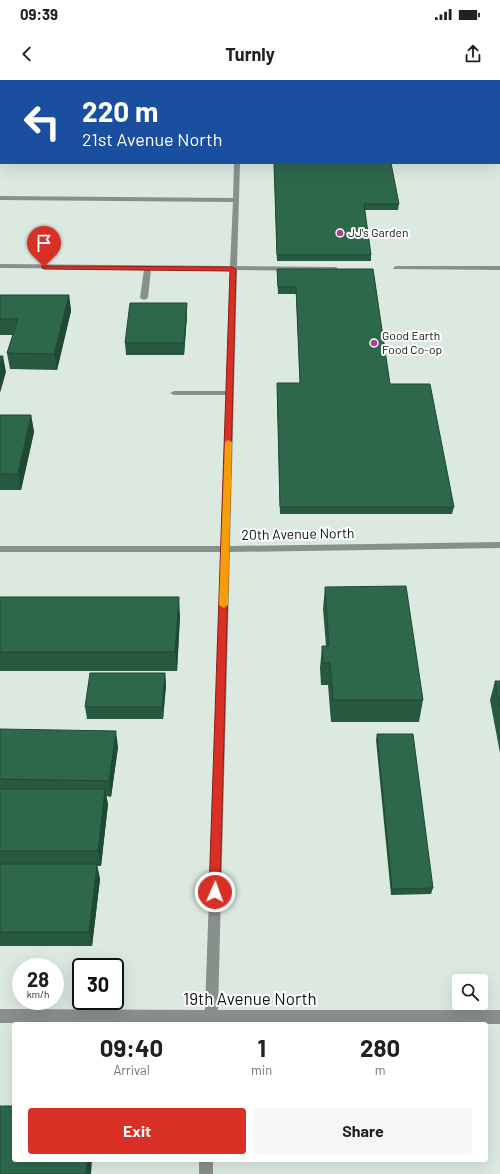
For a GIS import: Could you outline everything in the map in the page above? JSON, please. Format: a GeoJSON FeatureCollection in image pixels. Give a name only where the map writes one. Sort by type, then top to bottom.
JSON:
{"type":"FeatureCollection","features":[{"type":"Feature","properties":{"kind":"street"},"geometry":{"type":"LineString","coordinates":[[211,1020],[237,164]]}},
{"type":"Feature","properties":{"kind":"street"},"geometry":{"type":"LineString","coordinates":[[0,198],[236,200]]}},
{"type":"Feature","properties":{"kind":"street"},"geometry":{"type":"LineString","coordinates":[[0,266],[343,269]]}},
{"type":"Feature","properties":{"kind":"street"},"geometry":{"type":"LineString","coordinates":[[144,298],[148,268]]}},
{"type":"Feature","properties":{"kind":"street"},"geometry":{"type":"LineString","coordinates":[[396,268],[500,268]]}},
{"type":"Feature","properties":{"kind":"street"},"geometry":{"type":"LineString","coordinates":[[174,393],[230,393]]}},
{"type":"Feature","properties":{"kind":"street","name":"20th Avenue North"},"geometry":{"type":"LineString","coordinates":[[0,549],[226,549],[500,546]]}},
{"type":"Feature","properties":{"kind":"street","name":"19th Avenue North"},"geometry":{"type":"LineString","coordinates":[[0,1016],[211,1020],[364,1020],[500,1017]]}},
{"type":"Feature","properties":{"kind":"street"},"geometry":{"type":"LineString","coordinates":[[206,1162],[206,1174]]}},
{"type":"Feature","properties":{"kind":"building"},"geometry":{"type":"Polygon","coordinates":[[[274,164],[391,164],[399,204],[364,204],[371,255],[277,255],[274,164]]]}},
{"type":"Feature","properties":{"kind":"building"},"geometry":{"type":"Polygon","coordinates":[[[277,269],[373,269],[390,384],[430,384],[454,507],[280,507],[277,383],[300,383],[296,287],[278,287],[277,269]]]}},
{"type":"Feature","properties":{"kind":"building"},"geometry":{"type":"Polygon","coordinates":[[[0,295],[69,295],[54,354],[7,353],[18,319],[0,319],[0,295]]]}},
{"type":"Feature","properties":{"kind":"building"},"geometry":{"type":"Polygon","coordinates":[[[130,303],[187,303],[184,343],[125,343],[130,303]]]}},
{"type":"Feature","properties":{"kind":"building"},"geometry":{"type":"Polygon","coordinates":[[[0,356],[3,356],[0,366],[0,356]]]}},
{"type":"Feature","properties":{"kind":"building"},"geometry":{"type":"Polygon","coordinates":[[[0,415],[31,415],[18,474],[0,474],[0,415]]]}},
{"type":"Feature","properties":{"kind":"building"},"geometry":{"type":"Polygon","coordinates":[[[406,586],[423,700],[333,700],[330,663],[323,663],[322,646],[329,646],[325,587],[406,586]]]}},
{"type":"Feature","properties":{"kind":"building"},"geometry":{"type":"Polygon","coordinates":[[[0,597],[179,597],[175,652],[0,652],[0,597]]]}},
{"type":"Feature","properties":{"kind":"building"},"geometry":{"type":"Polygon","coordinates":[[[90,673],[165,673],[162,707],[85,707],[90,673]]]}},
{"type":"Feature","properties":{"kind":"building"},"geometry":{"type":"Polygon","coordinates":[[[495,681],[500,681],[500,707],[495,681]]]}},
{"type":"Feature","properties":{"kind":"building"},"geometry":{"type":"Polygon","coordinates":[[[0,729],[116,731],[109,781],[0,779],[0,729]]]}},
{"type":"Feature","properties":{"kind":"building"},"geometry":{"type":"Polygon","coordinates":[[[377,734],[413,734],[433,888],[392,889],[377,734]]]}},
{"type":"Feature","properties":{"kind":"building"},"geometry":{"type":"Polygon","coordinates":[[[0,789],[105,789],[98,851],[0,851],[0,789]]]}},
{"type":"Feature","properties":{"kind":"building"},"geometry":{"type":"Polygon","coordinates":[[[0,864],[97,864],[89,932],[0,932],[0,864]]]}},
{"type":"Feature","properties":{"kind":"building"},"geometry":{"type":"Polygon","coordinates":[[[0,1106],[12,1106],[12,1162],[87,1162],[86,1174],[0,1174],[0,1106]]]}},
{"type":"Feature","properties":{"kind":"slow traffic"},"geometry":{"type":"LineString","coordinates":[[224,605],[228,442]]}},
{"type":"Feature","properties":{"kind":"place","name":"JJ's Garden"},"geometry":{"type":"Point","coordinates":[340,233]}},
{"type":"Feature","properties":{"kind":"place","name":"Good Earth Food Co-op"},"geometry":{"type":"Point","coordinates":[374,343]}},
{"type":"Feature","properties":{"kind":"route"},"geometry":{"type":"LineString","coordinates":[[44,267],[233,269],[215,892]]}}]}
